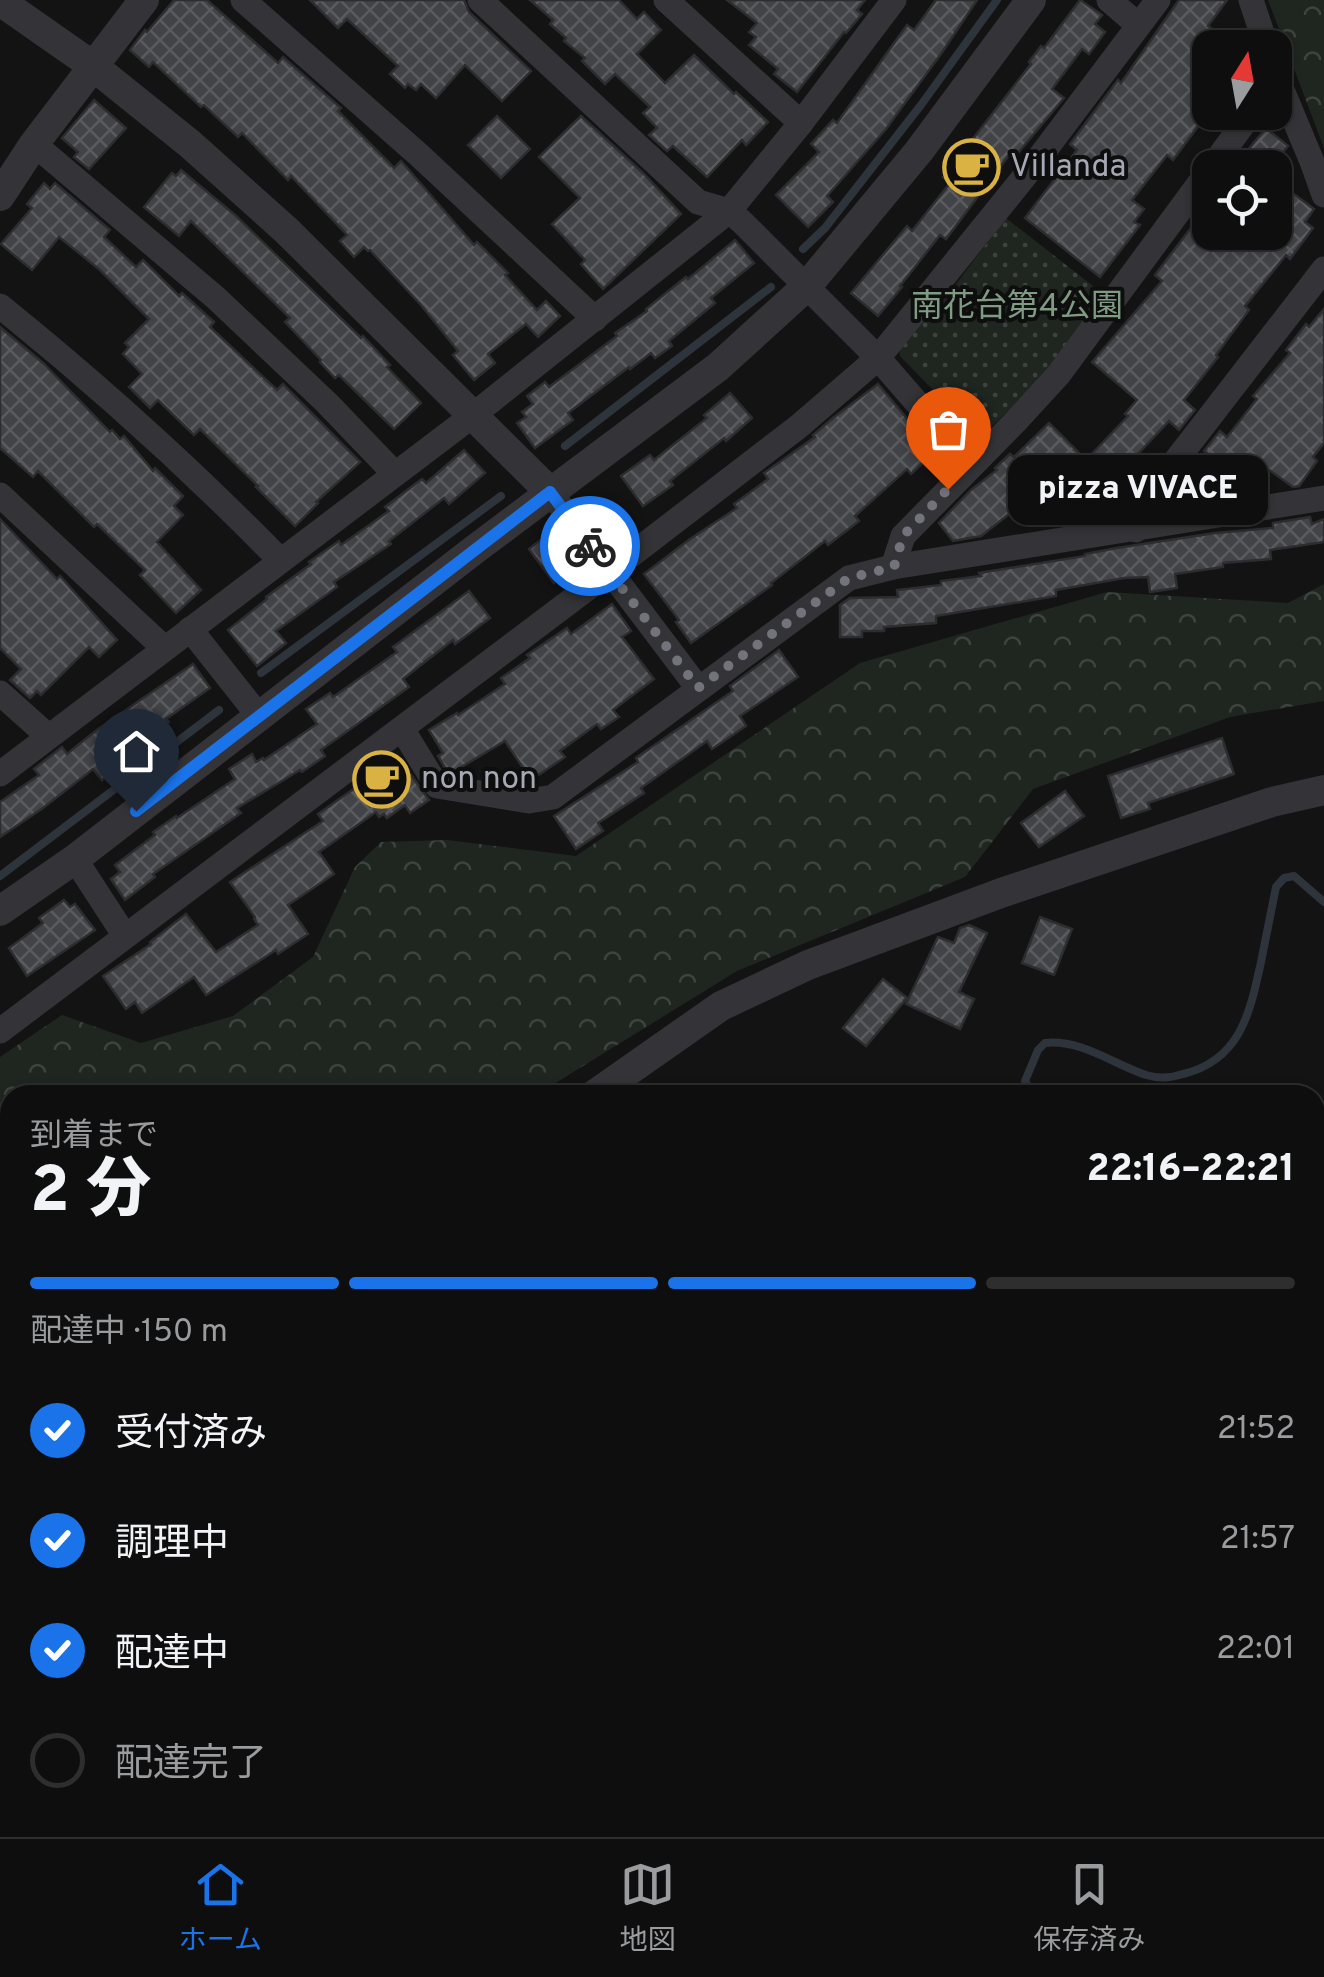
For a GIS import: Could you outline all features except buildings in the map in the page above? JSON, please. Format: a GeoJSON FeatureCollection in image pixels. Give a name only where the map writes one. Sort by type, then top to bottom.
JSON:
{"type":"FeatureCollection","features":[{"type":"Feature","properties":{"kind":"street"},"geometry":{"type":"LineString","coordinates":[[0,196],[34,144],[144,0]]}},
{"type":"Feature","properties":{"kind":"street"},"geometry":{"type":"LineString","coordinates":[[244,0],[420,155],[595,319]]}},
{"type":"Feature","properties":{"kind":"street"},"geometry":{"type":"LineString","coordinates":[[480,0],[698,202],[729,210],[878,358],[971,465]]}},
{"type":"Feature","properties":{"kind":"street"},"geometry":{"type":"LineString","coordinates":[[666,0],[800,123]]}},
{"type":"Feature","properties":{"kind":"street"},"geometry":{"type":"LineString","coordinates":[[0,911],[75,860],[258,715],[718,367],[807,286],[919,152],[1031,0]]}},
{"type":"Feature","properties":{"kind":"street"},"geometry":{"type":"LineString","coordinates":[[1108,0],[1138,25]]}},
{"type":"Feature","properties":{"kind":"street"},"geometry":{"type":"LineString","coordinates":[[0,1031],[610,572],[798,426],[878,358],[1033,166],[1158,0]]}},
{"type":"Feature","properties":{"kind":"street"},"geometry":{"type":"LineString","coordinates":[[1251,0],[1261,30]]}},
{"type":"Feature","properties":{"kind":"street"},"geometry":{"type":"LineString","coordinates":[[0,1],[93,66],[190,144],[286,232],[550,492],[698,688]]}},
{"type":"Feature","properties":{"kind":"street"},"geometry":{"type":"LineString","coordinates":[[0,774],[472,416],[729,210],[800,123],[888,2]]}},
{"type":"Feature","properties":{"kind":"street"},"geometry":{"type":"LineString","coordinates":[[1292,114],[1324,195]]}},
{"type":"Feature","properties":{"kind":"street"},"geometry":{"type":"LineString","coordinates":[[34,144],[216,298],[396,474]]}},
{"type":"Feature","properties":{"kind":"street"},"geometry":{"type":"LineString","coordinates":[[894,567],[903,536],[1059,374],[1192,194]]}},
{"type":"Feature","properties":{"kind":"street"},"geometry":{"type":"LineString","coordinates":[[1136,530],[1147,498],[1324,269]]}},
{"type":"Feature","properties":{"kind":"street"},"geometry":{"type":"LineString","coordinates":[[0,306],[70,362],[223,501],[280,560]]}},
{"type":"Feature","properties":{"kind":"street"},"geometry":{"type":"LineString","coordinates":[[0,495],[164,648]]}},
{"type":"Feature","properties":{"kind":"street"},"geometry":{"type":"LineString","coordinates":[[402,729],[437,786],[529,801],[552,797],[849,578],[894,567],[1324,498]]}},
{"type":"Feature","properties":{"kind":"street"},"geometry":{"type":"LineString","coordinates":[[190,628],[258,715]]}},
{"type":"Feature","properties":{"kind":"street"},"geometry":{"type":"LineString","coordinates":[[0,692],[48,736]]}},
{"type":"Feature","properties":{"kind":"street"},"geometry":{"type":"LineString","coordinates":[[608,1085],[722,1006],[808,966],[1001,892],[1272,802],[1324,790]]}},
{"type":"Feature","properties":{"kind":"street"},"geometry":{"type":"LineString","coordinates":[[75,860],[124,936]]}},
{"type":"Feature","properties":{"kind":"green space"},"geometry":{"type":"Polygon","coordinates":[[[1268,0],[1324,0],[1324,148],[1292,63],[1292,30],[1279,30],[1268,0]]]}},
{"type":"Feature","properties":{"kind":"green space","name":"南花台第4公園"},"geometry":{"type":"Polygon","coordinates":[[[1006,218],[1107,297],[1051,370],[990,428],[971,429],[900,356],[898,343],[947,296],[1006,218]]]}},
{"type":"Feature","properties":{"kind":"green space"},"geometry":{"type":"Polygon","coordinates":[[[1324,584],[1324,701],[1230,717],[1033,789],[965,877],[737,971],[552,1085],[0,1085],[0,1057],[62,1015],[141,1043],[233,1016],[313,957],[355,867],[381,842],[447,840],[576,856],[860,663],[1107,592],[1288,603],[1324,584]]]}},
{"type":"Feature","properties":{"kind":"waterway"},"geometry":{"type":"LineString","coordinates":[[803,249],[825,228],[921,105],[997,0]]}},
{"type":"Feature","properties":{"kind":"waterway"},"geometry":{"type":"LineString","coordinates":[[565,446],[771,287]]}},
{"type":"Feature","properties":{"kind":"waterway"},"geometry":{"type":"LineString","coordinates":[[261,673],[501,496]]}},
{"type":"Feature","properties":{"kind":"waterway"},"geometry":{"type":"LineString","coordinates":[[0,876],[219,710]]}},
{"type":"Feature","properties":{"kind":"waterway"},"geometry":{"type":"LineString","coordinates":[[1027,1085],[1025,1081],[1038,1050],[1045,1043],[1084,1048],[1146,1075],[1160,1077],[1183,1074],[1218,1058],[1240,1032],[1247,1016],[1276,887],[1284,878],[1294,876],[1324,902]]}},
{"type":"Feature","properties":{"kind":"way so far"},"geometry":{"type":"LineString","coordinates":[[590,546],[698,688],[849,578],[894,567],[903,536],[948,489]]}},
{"type":"Feature","properties":{"kind":"place","name":"Villanda"},"geometry":{"type":"Point","coordinates":[971,168]}},
{"type":"Feature","properties":{"kind":"place","name":"pizza VIVACE"},"geometry":{"type":"Point","coordinates":[948,489]}},
{"type":"Feature","properties":{"kind":"place","name":"non non"},"geometry":{"type":"Point","coordinates":[382,780]}},
{"type":"Feature","properties":{"kind":"route"},"geometry":{"type":"LineString","coordinates":[[136,811],[550,492],[590,546]]}}]}
